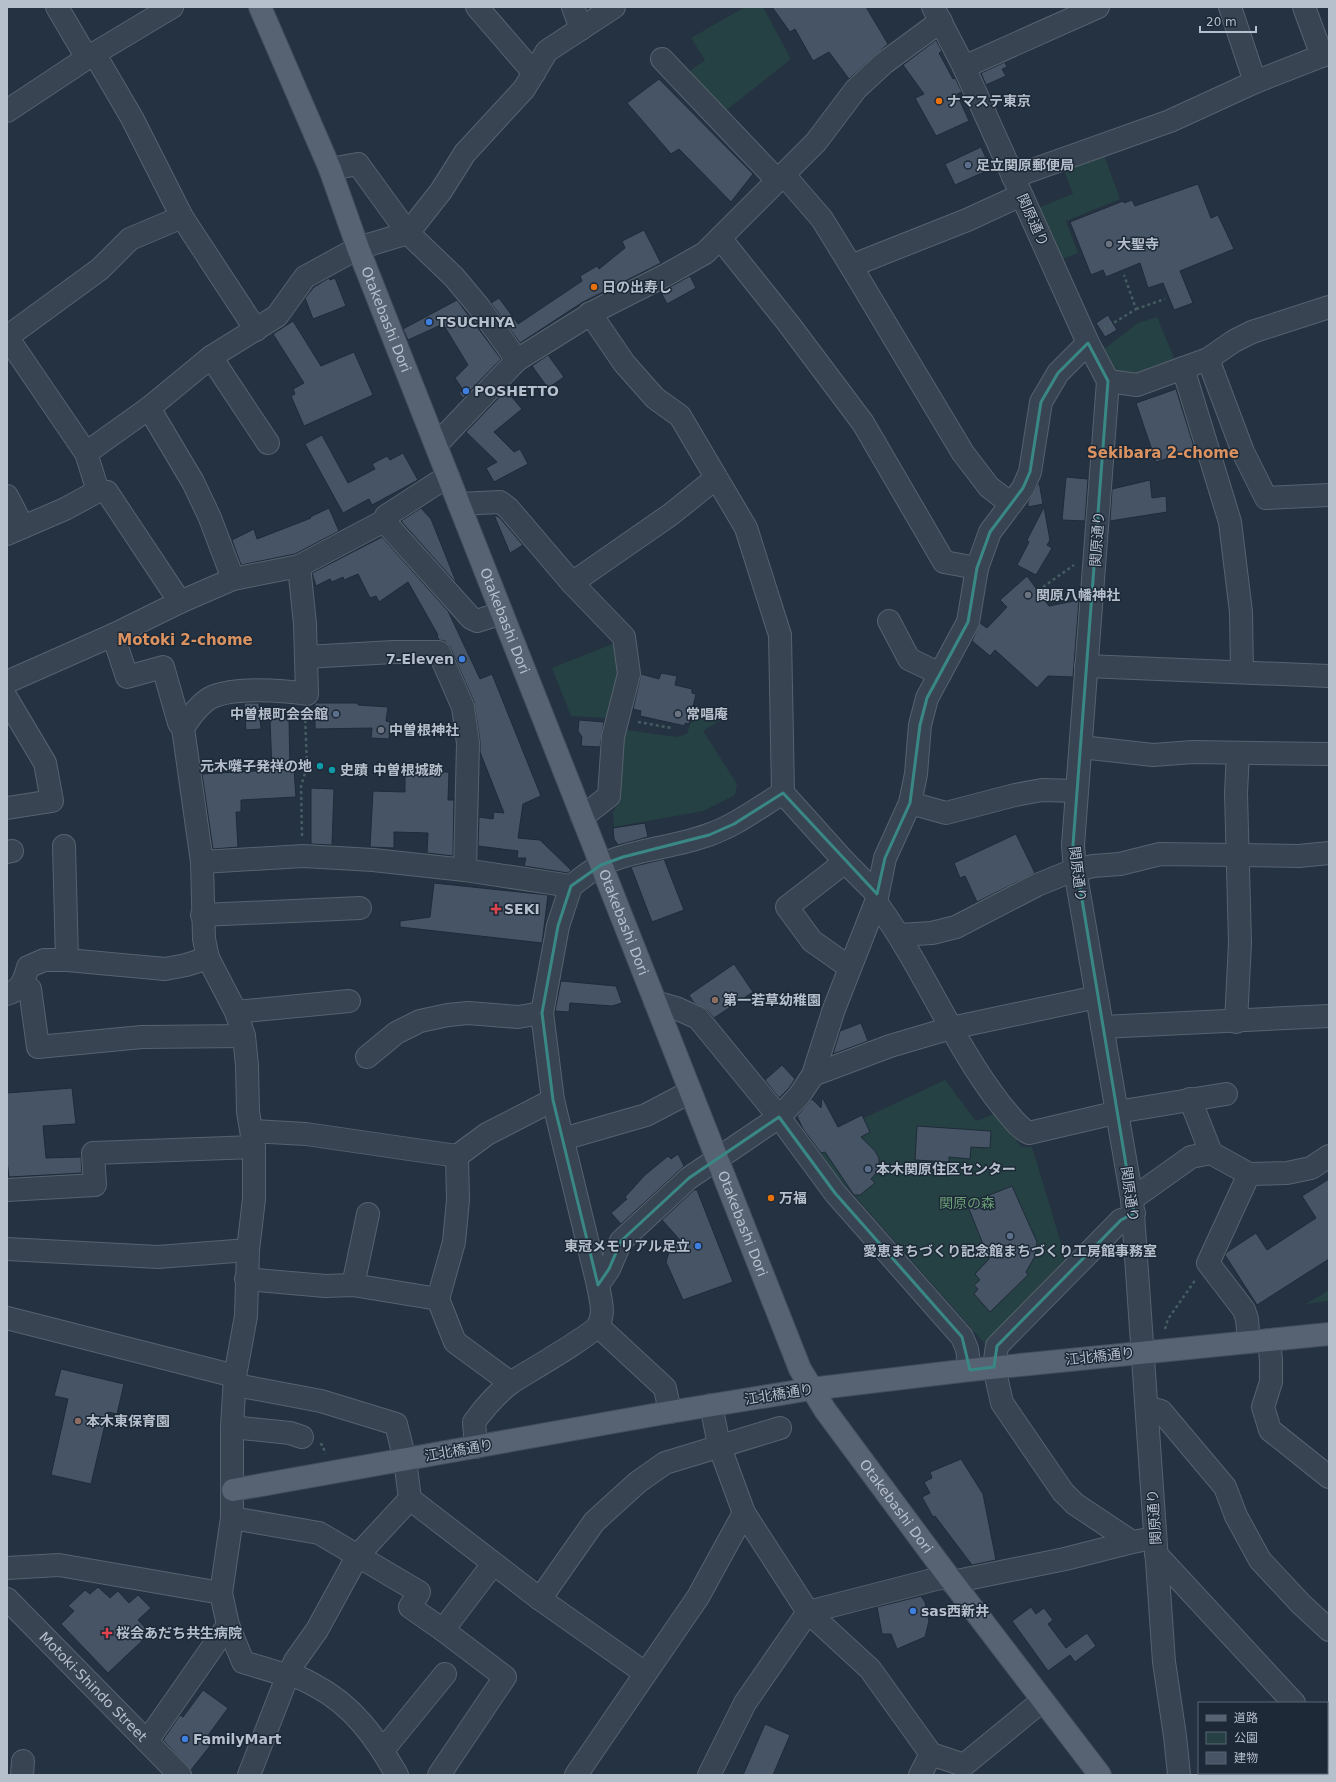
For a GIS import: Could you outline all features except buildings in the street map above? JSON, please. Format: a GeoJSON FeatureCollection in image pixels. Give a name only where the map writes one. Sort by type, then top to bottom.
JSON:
{"type":"FeatureCollection","features":[{"type":"Feature","properties":{"kind":"main road","name":"Otakebashi Dori"},"geometry":{"type":"LineString","coordinates":[[260,7],[330,169],[358,248],[800,1369],[811,1389],[950,1579],[1100,1775]]}},
{"type":"Feature","properties":{"kind":"main road","name":"江北橋通り"},"geometry":{"type":"LineString","coordinates":[[233,1490],[670,1412],[811,1389],[994,1367],[1329,1334]]}},
{"type":"Feature","properties":{"kind":"street"},"geometry":{"type":"LineString","coordinates":[[57,7],[132,118],[182,217],[256,330]]}},
{"type":"Feature","properties":{"kind":"street"},"geometry":{"type":"LineString","coordinates":[[7,111],[90,56],[172,7]]}},
{"type":"Feature","properties":{"kind":"street"},"geometry":{"type":"LineString","coordinates":[[478,7],[534,73]]}},
{"type":"Feature","properties":{"kind":"street"},"geometry":{"type":"LineString","coordinates":[[573,7],[582,29]]}},
{"type":"Feature","properties":{"kind":"street"},"geometry":{"type":"LineString","coordinates":[[86,453],[149,408],[211,357],[277,316],[305,277],[358,248],[408,233],[441,191],[465,153],[524,89],[547,51],[614,7]]}},
{"type":"Feature","properties":{"kind":"street"},"geometry":{"type":"LineString","coordinates":[[964,67],[1098,7]]}},
{"type":"Feature","properties":{"kind":"street"},"geometry":{"type":"LineString","coordinates":[[1230,7],[1255,82]]}},
{"type":"Feature","properties":{"kind":"street"},"geometry":{"type":"LineString","coordinates":[[1013,176],[1170,121],[1255,82],[1325,55],[1304,7]]}},
{"type":"Feature","properties":{"kind":"street"},"geometry":{"type":"LineString","coordinates":[[436,444],[517,360],[590,314],[705,253],[816,142],[856,89],[937,14]]}},
{"type":"Feature","properties":{"kind":"street","name":"関原通り"},"geometry":{"type":"LineString","coordinates":[[937,14],[964,67],[1013,176],[1093,337],[1108,381],[1073,845],[1075,870],[1118,1112],[1133,1206],[1164,1662],[1179,1775]]}},
{"type":"Feature","properties":{"kind":"street"},"geometry":{"type":"LineString","coordinates":[[662,59],[822,220],[852,266],[963,453],[985,482],[1011,504]]}},
{"type":"Feature","properties":{"kind":"street"},"geometry":{"type":"LineString","coordinates":[[330,169],[358,164],[408,233],[454,277],[479,307],[517,360]]}},
{"type":"Feature","properties":{"kind":"street"},"geometry":{"type":"LineString","coordinates":[[852,266],[967,220],[1016,198]]}},
{"type":"Feature","properties":{"kind":"street"},"geometry":{"type":"LineString","coordinates":[[98,491],[86,453],[7,337],[100,269],[130,239],[182,217]]}},
{"type":"Feature","properties":{"kind":"street"},"geometry":{"type":"LineString","coordinates":[[720,238],[788,323],[864,423],[944,562],[977,568]]}},
{"type":"Feature","properties":{"kind":"street"},"geometry":{"type":"LineString","coordinates":[[1108,381],[1137,385],[1208,359],[1234,341],[1252,332],[1329,307]]}},
{"type":"Feature","properties":{"kind":"street"},"geometry":{"type":"LineString","coordinates":[[590,314],[624,364],[655,398],[680,416],[746,528],[780,635],[782,793],[877,898],[951,1028],[988,1088],[1021,1129],[1029,1132],[1118,1112],[1226,1094]]}},
{"type":"Feature","properties":{"kind":"street"},"geometry":{"type":"LineString","coordinates":[[598,1285],[610,1269],[621,1241],[689,1178],[779,1117],[799,1096],[813,1075],[849,966],[877,898],[885,858],[910,803],[916,774],[920,725],[927,698],[968,622],[977,568],[990,532],[1024,488],[1030,472],[1041,402],[1058,373],[1093,337]]}},
{"type":"Feature","properties":{"kind":"street"},"geometry":{"type":"LineString","coordinates":[[211,357],[268,443]]}},
{"type":"Feature","properties":{"kind":"street"},"geometry":{"type":"LineString","coordinates":[[1208,359],[1243,452],[1266,498],[1329,496]]}},
{"type":"Feature","properties":{"kind":"street"},"geometry":{"type":"LineString","coordinates":[[1184,368],[1230,522],[1241,612],[1242,671]]}},
{"type":"Feature","properties":{"kind":"street"},"geometry":{"type":"LineString","coordinates":[[149,408],[193,482],[210,518],[233,579]]}},
{"type":"Feature","properties":{"kind":"street"},"geometry":{"type":"LineString","coordinates":[[7,682],[112,636],[180,602],[233,579],[299,566],[384,522],[386,516],[448,476]]}},
{"type":"Feature","properties":{"kind":"street"},"geometry":{"type":"LineString","coordinates":[[572,583],[670,515],[716,478]]}},
{"type":"Feature","properties":{"kind":"street"},"geometry":{"type":"LineString","coordinates":[[7,496],[15,531],[65,509],[98,491],[108,492],[180,602]]}},
{"type":"Feature","properties":{"kind":"street"},"geometry":{"type":"LineString","coordinates":[[459,504],[500,502],[508,508],[572,583],[624,637],[629,674],[613,736],[609,796],[582,817]]}},
{"type":"Feature","properties":{"kind":"street"},"geometry":{"type":"LineString","coordinates":[[384,522],[471,618],[477,621],[502,613]]}},
{"type":"Feature","properties":{"kind":"street"},"geometry":{"type":"LineString","coordinates":[[183,728],[191,716],[212,698],[234,692],[266,690],[307,694],[306,624],[299,566]]}},
{"type":"Feature","properties":{"kind":"street"},"geometry":{"type":"LineString","coordinates":[[889,621],[909,659],[940,674]]}},
{"type":"Feature","properties":{"kind":"street"},"geometry":{"type":"LineString","coordinates":[[112,636],[127,677],[163,667],[180,723],[183,728],[202,862],[202,915],[204,939],[208,958],[236,1012],[244,1036],[247,1065],[248,1112],[253,1139],[254,1199],[246,1279],[246,1316],[235,1381],[232,1427],[232,1518],[221,1592],[228,1625],[243,1662],[289,1676],[296,1676],[332,1694],[361,1720],[383,1750],[397,1775]]}},
{"type":"Feature","properties":{"kind":"street"},"geometry":{"type":"LineString","coordinates":[[306,657],[393,652],[439,652],[463,707],[468,743],[465,870]]}},
{"type":"Feature","properties":{"kind":"street"},"geometry":{"type":"LineString","coordinates":[[1086,666],[1242,671],[1329,676]]}},
{"type":"Feature","properties":{"kind":"street"},"geometry":{"type":"LineString","coordinates":[[7,699],[45,763],[52,800],[7,808]]}},
{"type":"Feature","properties":{"kind":"street"},"geometry":{"type":"LineString","coordinates":[[1080,747],[1153,755],[1193,752],[1329,754]]}},
{"type":"Feature","properties":{"kind":"street"},"geometry":{"type":"LineString","coordinates":[[1236,1022],[1240,944],[1238,864],[1236,854],[1236,793],[1238,753]]}},
{"type":"Feature","properties":{"kind":"street"},"geometry":{"type":"LineString","coordinates":[[910,803],[946,813],[1015,795],[1042,790],[1076,791]]}},
{"type":"Feature","properties":{"kind":"street"},"geometry":{"type":"LineString","coordinates":[[476,1447],[474,1422],[485,1407],[511,1383],[579,1340],[598,1326],[602,1309],[598,1285],[553,1100],[542,1013],[558,926],[571,886],[601,865],[623,857],[680,844],[709,835],[734,824],[782,793]]}},
{"type":"Feature","properties":{"kind":"street"},"geometry":{"type":"LineString","coordinates":[[64,846],[67,960]]}},
{"type":"Feature","properties":{"kind":"street"},"geometry":{"type":"LineString","coordinates":[[899,935],[932,933],[956,927],[1037,885],[1075,870],[1093,866],[1120,864],[1160,854],[1299,856],[1329,853]]}},
{"type":"Feature","properties":{"kind":"street"},"geometry":{"type":"LineString","coordinates":[[202,862],[303,856],[373,860],[465,870],[571,886]]}},
{"type":"Feature","properties":{"kind":"street"},"geometry":{"type":"LineString","coordinates":[[845,862],[787,907],[812,941],[849,966]]}},
{"type":"Feature","properties":{"kind":"street"},"geometry":{"type":"LineString","coordinates":[[202,915],[360,908]]}},
{"type":"Feature","properties":{"kind":"street"},"geometry":{"type":"LineString","coordinates":[[15,989],[28,967],[44,960],[67,960],[165,969],[186,965],[208,958]]}},
{"type":"Feature","properties":{"kind":"street"},"geometry":{"type":"LineString","coordinates":[[15,989],[30,989],[38,1047],[142,1037],[244,1036]]}},
{"type":"Feature","properties":{"kind":"street"},"geometry":{"type":"LineString","coordinates":[[813,1075],[890,1046],[951,1028],[1097,997]]}},
{"type":"Feature","properties":{"kind":"street"},"geometry":{"type":"LineString","coordinates":[[236,1012],[349,1001]]}},
{"type":"Feature","properties":{"kind":"street"},"geometry":{"type":"LineString","coordinates":[[655,1002],[676,1008],[698,1018],[779,1117],[835,1193],[962,1337],[968,1349],[970,1370]]}},
{"type":"Feature","properties":{"kind":"street"},"geometry":{"type":"LineString","coordinates":[[367,1057],[396,1033],[420,1021],[448,1015],[468,1013],[518,1016],[542,1013]]}},
{"type":"Feature","properties":{"kind":"street"},"geometry":{"type":"LineString","coordinates":[[1102,1028],[1329,1016]]}},
{"type":"Feature","properties":{"kind":"street"},"geometry":{"type":"LineString","coordinates":[[563,1139],[646,1115],[690,1092]]}},
{"type":"Feature","properties":{"kind":"street"},"geometry":{"type":"LineString","coordinates":[[1190,1099],[1211,1153],[1248,1174],[1287,1173],[1312,1168],[1329,1156]]}},
{"type":"Feature","properties":{"kind":"street"},"geometry":{"type":"LineString","coordinates":[[7,1190],[95,1185],[93,1154],[306,1134],[457,1156],[487,1134],[553,1100]]}},
{"type":"Feature","properties":{"kind":"street"},"geometry":{"type":"LineString","coordinates":[[1211,1153],[1191,1157],[1133,1206],[1126,1219],[1121,1220],[997,1346],[994,1367],[1002,1403],[1063,1492],[1075,1504],[1132,1542],[1156,1546],[1293,1702]]}},
{"type":"Feature","properties":{"kind":"street"},"geometry":{"type":"LineString","coordinates":[[457,1156],[458,1200],[454,1242],[438,1299],[455,1342],[511,1383]]}},
{"type":"Feature","properties":{"kind":"street"},"geometry":{"type":"LineString","coordinates":[[1248,1174],[1208,1263],[1244,1310],[1247,1319],[1259,1341],[1271,1382],[1263,1407],[1270,1430],[1329,1477]]}},
{"type":"Feature","properties":{"kind":"street"},"geometry":{"type":"LineString","coordinates":[[354,1284],[368,1214]]}},
{"type":"Feature","properties":{"kind":"street"},"geometry":{"type":"LineString","coordinates":[[7,1249],[158,1257],[248,1250]]}},
{"type":"Feature","properties":{"kind":"street"},"geometry":{"type":"LineString","coordinates":[[246,1279],[325,1286],[354,1284],[438,1299]]}},
{"type":"Feature","properties":{"kind":"street"},"geometry":{"type":"LineString","coordinates":[[7,1318],[235,1381],[321,1400],[396,1424],[405,1460],[410,1499],[492,1564],[645,1672]]}},
{"type":"Feature","properties":{"kind":"street"},"geometry":{"type":"LineString","coordinates":[[598,1326],[665,1388],[670,1412]]}},
{"type":"Feature","properties":{"kind":"street"},"geometry":{"type":"LineString","coordinates":[[711,1405],[720,1445],[744,1513],[808,1612],[870,1669],[931,1754],[964,1765],[1042,1701]]}},
{"type":"Feature","properties":{"kind":"street"},"geometry":{"type":"LineString","coordinates":[[1147,1407],[1161,1411],[1225,1487],[1236,1516],[1260,1560],[1301,1604],[1329,1630]]}},
{"type":"Feature","properties":{"kind":"street"},"geometry":{"type":"LineString","coordinates":[[232,1427],[290,1433],[302,1437]]}},
{"type":"Feature","properties":{"kind":"street"},"geometry":{"type":"LineString","coordinates":[[540,1599],[594,1522],[638,1482],[665,1462],[780,1428]]}},
{"type":"Feature","properties":{"kind":"street"},"geometry":{"type":"LineString","coordinates":[[249,1775],[284,1685],[295,1661],[317,1630],[358,1554],[410,1499]]}},
{"type":"Feature","properties":{"kind":"street"},"geometry":{"type":"LineString","coordinates":[[576,1775],[645,1672],[698,1597],[744,1513]]}},
{"type":"Feature","properties":{"kind":"street"},"geometry":{"type":"LineString","coordinates":[[232,1518],[319,1533],[358,1554],[419,1592],[410,1607],[443,1630],[505,1678],[439,1775]]}},
{"type":"Feature","properties":{"kind":"street"},"geometry":{"type":"LineString","coordinates":[[709,1775],[745,1703],[808,1612],[950,1579],[1065,1560],[1132,1542]]}},
{"type":"Feature","properties":{"kind":"street"},"geometry":{"type":"LineString","coordinates":[[7,1568],[59,1564],[221,1592]]}},
{"type":"Feature","properties":{"kind":"street"},"geometry":{"type":"LineString","coordinates":[[443,1630],[492,1564]]}},
{"type":"Feature","properties":{"kind":"street","name":"Motoki-Shindo Street"},"geometry":{"type":"LineString","coordinates":[[7,1599],[180,1775]]}},
{"type":"Feature","properties":{"kind":"street"},"geometry":{"type":"LineString","coordinates":[[147,1741],[228,1625]]}},
{"type":"Feature","properties":{"kind":"street"},"geometry":{"type":"LineString","coordinates":[[383,1750],[445,1674]]}},
{"type":"Feature","properties":{"kind":"street"},"geometry":{"type":"LineString","coordinates":[[920,1775],[931,1754]]}},
{"type":"Feature","properties":{"kind":"path"},"geometry":{"type":"LineString","coordinates":[[1124,275],[1136,309]]}},
{"type":"Feature","properties":{"kind":"path"},"geometry":{"type":"LineString","coordinates":[[1093,337],[1136,309],[1165,299]]}},
{"type":"Feature","properties":{"kind":"path"},"geometry":{"type":"LineString","coordinates":[[1042,587],[1078,562]]}},
{"type":"Feature","properties":{"kind":"path"},"geometry":{"type":"LineString","coordinates":[[303,856],[301,786],[307,766],[304,693]]}},
{"type":"Feature","properties":{"kind":"path"},"geometry":{"type":"LineString","coordinates":[[618,718],[672,728]]}},
{"type":"Feature","properties":{"kind":"path"},"geometry":{"type":"LineString","coordinates":[[1165,1329],[1168,1319],[1208,1263]]}},
{"type":"Feature","properties":{"kind":"path"},"geometry":{"type":"LineString","coordinates":[[302,1437],[323,1445],[329,1473]]}},
{"type":"Feature","properties":{"kind":"highlighted area"},"geometry":{"type":"Polygon","coordinates":[[[1088,343],[1108,381],[1073,845],[1134,1213],[1121,1220],[997,1346],[994,1367],[970,1370],[962,1337],[835,1193],[779,1117],[689,1178],[621,1241],[609,1269],[598,1285],[553,1100],[542,1013],[558,926],[571,886],[601,865],[623,857],[709,835],[734,824],[783,793],[877,894],[885,858],[910,803],[920,725],[927,698],[968,622],[977,568],[990,532],[1023,488],[1030,472],[1041,402],[1058,373],[1088,343]]]}},
{"type":"Feature","properties":{"kind":"green space"},"geometry":{"type":"Polygon","coordinates":[[[745,7],[763,7],[791,59],[724,112],[687,73],[705,60],[691,38],[745,7]]]}},
{"type":"Feature","properties":{"kind":"green space"},"geometry":{"type":"Polygon","coordinates":[[[1103,152],[1120,199],[1066,221],[1078,253],[1060,260],[1038,208],[1073,194],[1063,168],[1103,152]]]}},
{"type":"Feature","properties":{"kind":"green space"},"geometry":{"type":"Polygon","coordinates":[[[1157,317],[1176,363],[1138,377],[1113,371],[1103,350],[1138,323],[1157,317]]]}},
{"type":"Feature","properties":{"kind":"green space"},"geometry":{"type":"Polygon","coordinates":[[[615,643],[619,666],[608,718],[571,716],[552,668],[615,643]]]}},
{"type":"Feature","properties":{"kind":"green space"},"geometry":{"type":"Polygon","coordinates":[[[695,709],[724,718],[703,731],[737,784],[735,795],[703,811],[614,827],[613,812],[618,803],[619,740],[621,729],[676,737],[687,734],[695,709]]]}},
{"type":"Feature","properties":{"kind":"green space","name":"関原の森"},"geometry":{"type":"Polygon","coordinates":[[[945,1080],[976,1121],[997,1113],[1021,1147],[1032,1147],[1067,1263],[986,1345],[809,1144],[945,1080]]]}},
{"type":"Feature","properties":{"kind":"green space"},"geometry":{"type":"Polygon","coordinates":[[[1329,1290],[1329,1301],[1306,1304],[1329,1290]]]}},
{"type":"Feature","properties":{"kind":"place","name":"ナマステ東京"},"geometry":{"type":"Point","coordinates":[939,101]}},
{"type":"Feature","properties":{"kind":"place","name":"足立関原郵便局"},"geometry":{"type":"Point","coordinates":[968,165]}},
{"type":"Feature","properties":{"kind":"place","name":"大聖寺"},"geometry":{"type":"Point","coordinates":[1109,244]}},
{"type":"Feature","properties":{"kind":"place","name":"日の出寿し"},"geometry":{"type":"Point","coordinates":[594,287]}},
{"type":"Feature","properties":{"kind":"place","name":"TSUCHIYA"},"geometry":{"type":"Point","coordinates":[429,322]}},
{"type":"Feature","properties":{"kind":"place","name":"POSHETTO"},"geometry":{"type":"Point","coordinates":[466,391]}},
{"type":"Feature","properties":{"kind":"place","name":"関原八幡神社"},"geometry":{"type":"Point","coordinates":[1028,595]}},
{"type":"Feature","properties":{"kind":"place","name":"7-Eleven"},"geometry":{"type":"Point","coordinates":[462,659]}},
{"type":"Feature","properties":{"kind":"place","name":"中曽根町会会館"},"geometry":{"type":"Point","coordinates":[336,714]}},
{"type":"Feature","properties":{"kind":"place","name":"常唱庵"},"geometry":{"type":"Point","coordinates":[678,714]}},
{"type":"Feature","properties":{"kind":"place","name":"中曽根神社"},"geometry":{"type":"Point","coordinates":[381,730]}},
{"type":"Feature","properties":{"kind":"place","name":"元木囃子発祥の地"},"geometry":{"type":"Point","coordinates":[320,766]}},
{"type":"Feature","properties":{"kind":"place","name":"史蹟 中曽根城跡"},"geometry":{"type":"Point","coordinates":[332,770]}},
{"type":"Feature","properties":{"kind":"place","name":"SEKI"},"geometry":{"type":"Point","coordinates":[496,909]}},
{"type":"Feature","properties":{"kind":"place","name":"第一若草幼稚園"},"geometry":{"type":"Point","coordinates":[715,1000]}},
{"type":"Feature","properties":{"kind":"place","name":"本木関原住区センター"},"geometry":{"type":"Point","coordinates":[868,1169]}},
{"type":"Feature","properties":{"kind":"place","name":"万福"},"geometry":{"type":"Point","coordinates":[771,1198]}},
{"type":"Feature","properties":{"kind":"place","name":"愛恵まちづくり記念館まちづくり工房館事務室"},"geometry":{"type":"Point","coordinates":[1010,1236]}},
{"type":"Feature","properties":{"kind":"place","name":"東冠メモリアル足立"},"geometry":{"type":"Point","coordinates":[698,1246]}},
{"type":"Feature","properties":{"kind":"place","name":"本木東保育園"},"geometry":{"type":"Point","coordinates":[78,1421]}},
{"type":"Feature","properties":{"kind":"place","name":"sas西新井"},"geometry":{"type":"Point","coordinates":[913,1611]}},
{"type":"Feature","properties":{"kind":"place","name":"桜会あだち共生病院"},"geometry":{"type":"Point","coordinates":[107,1633]}},
{"type":"Feature","properties":{"kind":"place","name":"FamilyMart"},"geometry":{"type":"Point","coordinates":[185,1739]}},
{"type":"Feature","properties":{"kind":"district","name":"Sekibara 2-chome"},"geometry":{"type":"Point","coordinates":[1163,453]}},
{"type":"Feature","properties":{"kind":"district","name":"Motoki 2-chome"},"geometry":{"type":"Point","coordinates":[185,640]}}]}
